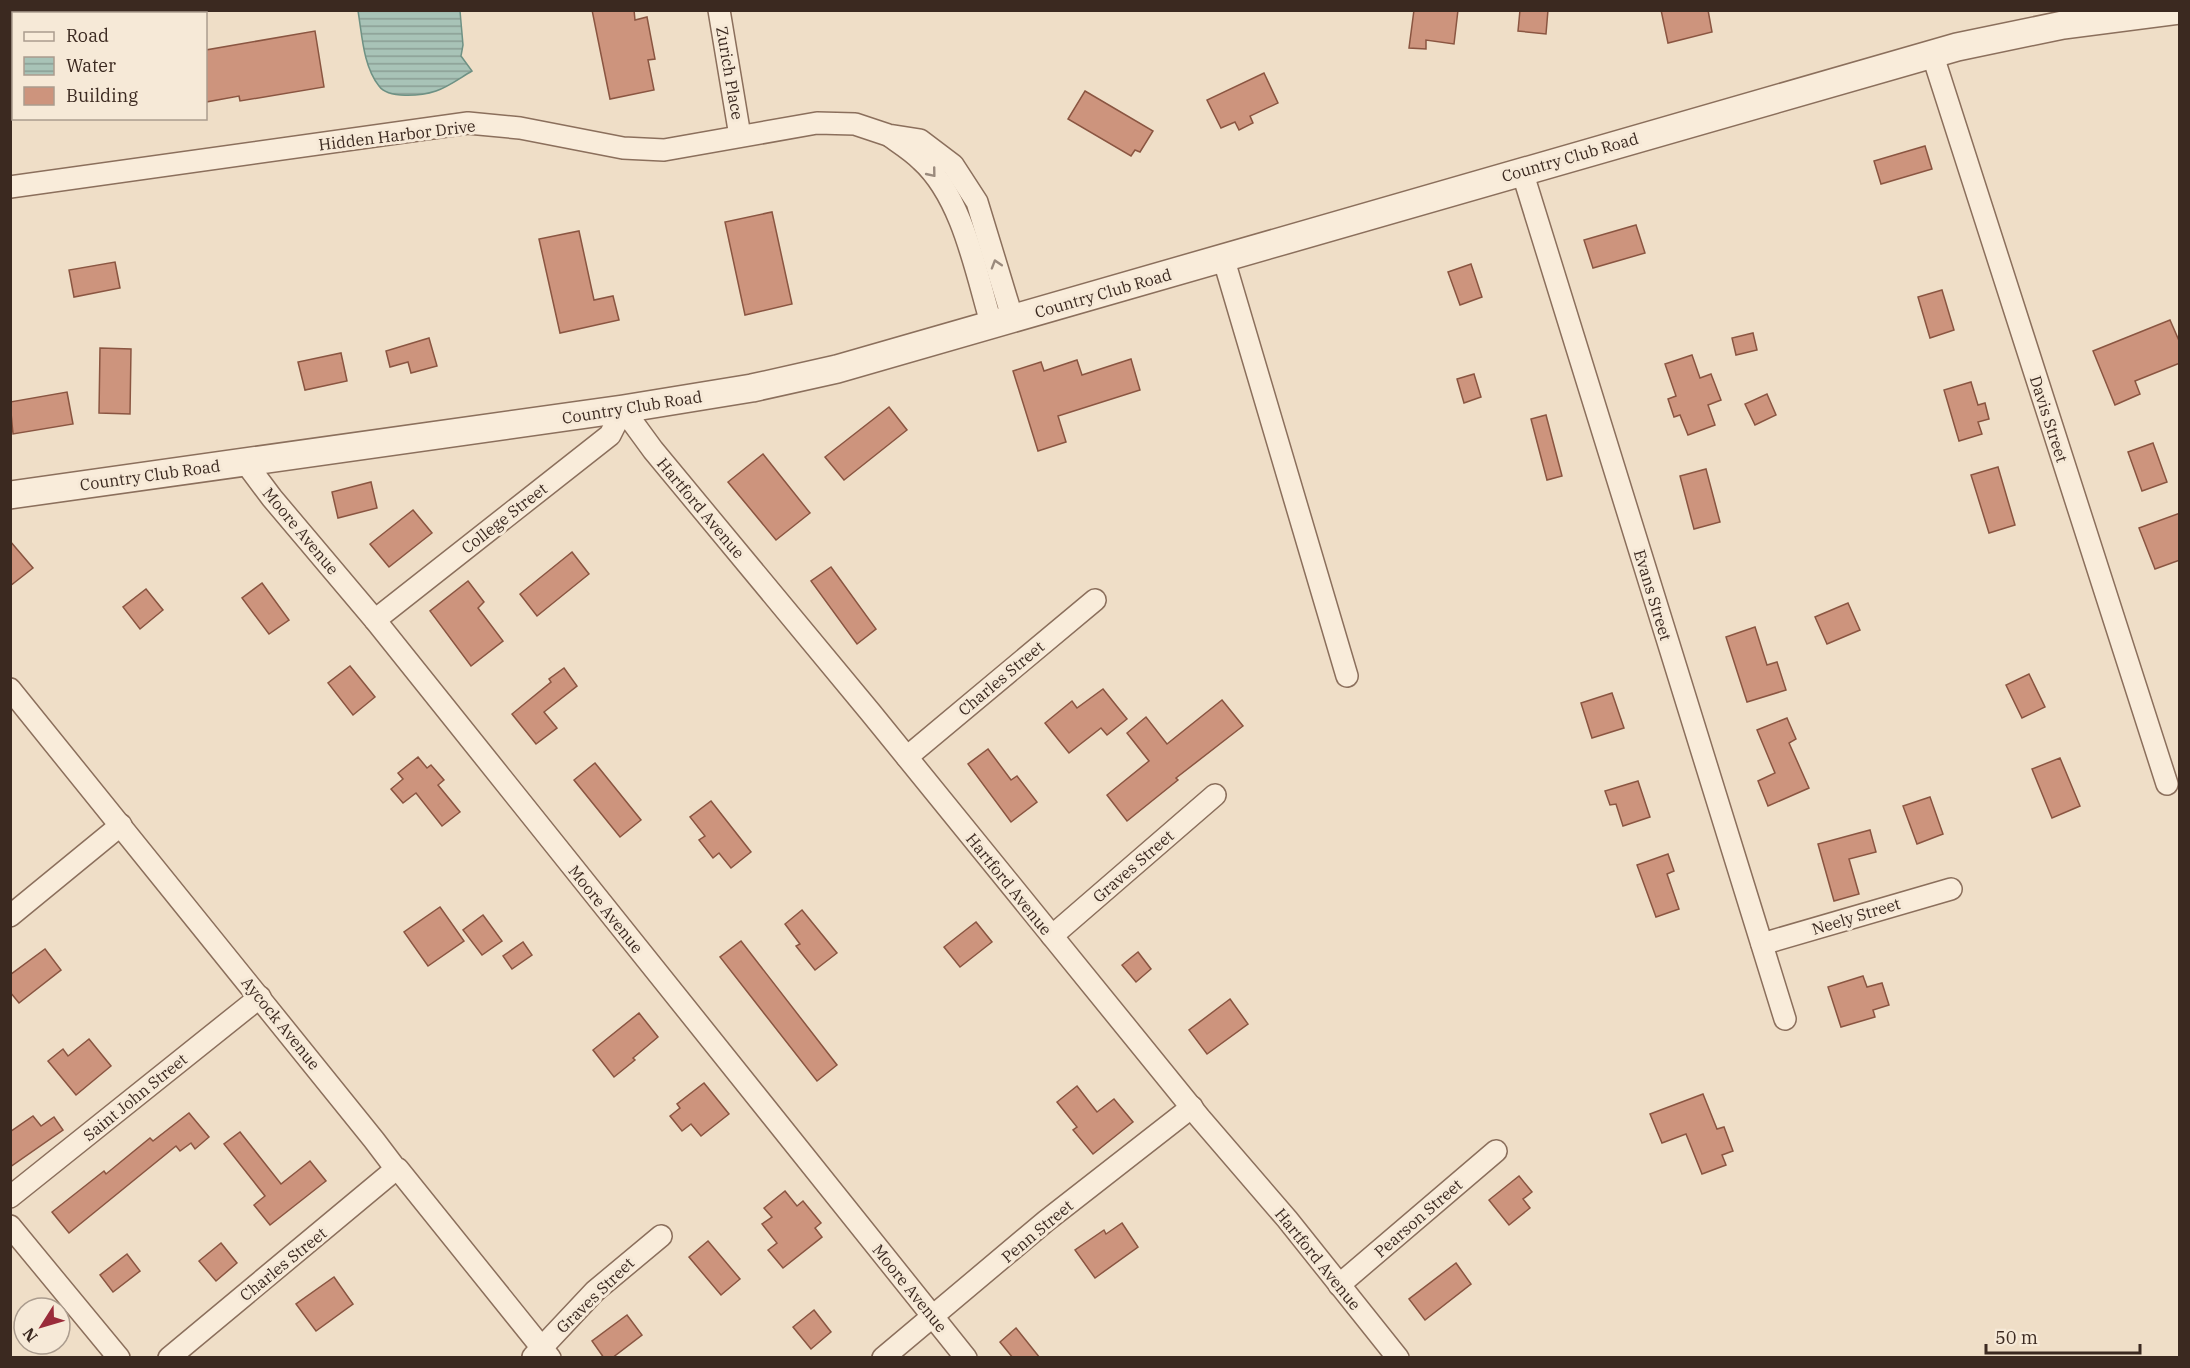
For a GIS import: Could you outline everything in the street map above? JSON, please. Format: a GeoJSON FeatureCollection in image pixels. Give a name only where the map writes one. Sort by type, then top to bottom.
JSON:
{"type":"FeatureCollection","features":[{"type":"Feature","properties":{"kind":"street","name":"Zurich Place"},"geometry":{"type":"LineString","coordinates":[[719,10],[740,136]]}},
{"type":"Feature","properties":{"kind":"street","name":"Country Club Road"},"geometry":{"type":"LineString","coordinates":[[10,495],[623,409],[752,388],[837,369],[1932,53],[2063,25],[2179,10]]}},
{"type":"Feature","properties":{"kind":"street","name":"Davis Street"},"geometry":{"type":"LineString","coordinates":[[1932,53],[2167,784]]}},
{"type":"Feature","properties":{"kind":"street","name":"Hidden Harbor Drive"},"geometry":{"type":"LineString","coordinates":[[10,187],[468,123],[520,128],[623,148],[664,150],[817,123],[855,124],[888,135],[920,140],[953,165],[977,202],[1002,322]]}},
{"type":"Feature","properties":{"kind":"street","name":"Evans Street"},"geometry":{"type":"LineString","coordinates":[[1522,171],[1785,1019]]}},
{"type":"Feature","properties":{"kind":"street"},"geometry":{"type":"LineString","coordinates":[[1223,257],[1347,676]]}},
{"type":"Feature","properties":{"kind":"street","name":"College Street"},"geometry":{"type":"LineString","coordinates":[[375,620],[610,435],[623,409]]}},
{"type":"Feature","properties":{"kind":"street","name":"Hartford Avenue"},"geometry":{"type":"LineString","coordinates":[[623,409],[653,450],[1192,1107],[1287,1219],[1398,1358]]}},
{"type":"Feature","properties":{"kind":"street","name":"Moore Avenue"},"geometry":{"type":"LineString","coordinates":[[245,462],[272,498],[375,620],[966,1358]]}},
{"type":"Feature","properties":{"kind":"street","name":"Charles Street"},"geometry":{"type":"LineString","coordinates":[[906,757],[1095,600]]}},
{"type":"Feature","properties":{"kind":"street","name":"Aycock Avenue"},"geometry":{"type":"LineString","coordinates":[[10,689],[398,1169],[542,1354]]}},
{"type":"Feature","properties":{"kind":"street","name":"Graves Street"},"geometry":{"type":"LineString","coordinates":[[1052,936],[1215,795]]}},
{"type":"Feature","properties":{"kind":"street"},"geometry":{"type":"LineString","coordinates":[[10,916],[121,825]]}},
{"type":"Feature","properties":{"kind":"street","name":"Neely Street"},"geometry":{"type":"LineString","coordinates":[[1762,944],[1951,889]]}},
{"type":"Feature","properties":{"kind":"street","name":"Saint John Street"},"geometry":{"type":"LineString","coordinates":[[10,1197],[260,997]]}},
{"type":"Feature","properties":{"kind":"street","name":"Penn Street"},"geometry":{"type":"LineString","coordinates":[[883,1358],[1046,1221],[1192,1107]]}},
{"type":"Feature","properties":{"kind":"street","name":"Pearson Street"},"geometry":{"type":"LineString","coordinates":[[1339,1285],[1496,1151]]}},
{"type":"Feature","properties":{"kind":"street","name":"Charles Street"},"geometry":{"type":"LineString","coordinates":[[169,1358],[396,1169]]}},
{"type":"Feature","properties":{"kind":"street"},"geometry":{"type":"LineString","coordinates":[[10,1226],[119,1358]]}},
{"type":"Feature","properties":{"kind":"street","name":"Graves Street"},"geometry":{"type":"LineString","coordinates":[[542,1354],[595,1291],[661,1236]]}},
{"type":"Feature","properties":{"kind":"water"},"geometry":{"type":"Polygon","coordinates":[[[11,10],[157,11],[12,12],[11,31],[11,10]]]}},
{"type":"Feature","properties":{"kind":"water"},"geometry":{"type":"Polygon","coordinates":[[[358,11],[460,11],[463,45],[461,56],[472,71],[430,93],[397,95],[383,90],[374,78],[366,60],[358,11]]]}},
{"type":"Feature","properties":{"kind":"building"},"geometry":{"type":"Polygon","coordinates":[[[592,10],[634,10],[635,20],[647,17],[655,59],[648,60],[654,90],[610,99],[592,10]]]}},
{"type":"Feature","properties":{"kind":"building"},"geometry":{"type":"Polygon","coordinates":[[[1414,10],[1458,10],[1454,44],[1426,40],[1426,49],[1409,48],[1414,10]]]}},
{"type":"Feature","properties":{"kind":"building"},"geometry":{"type":"Polygon","coordinates":[[[1520,10],[1548,10],[1546,34],[1518,31],[1520,10]]]}},
{"type":"Feature","properties":{"kind":"building"},"geometry":{"type":"Polygon","coordinates":[[[1661,10],[1708,10],[1712,32],[1668,43],[1661,10]]]}},
{"type":"Feature","properties":{"kind":"building"},"geometry":{"type":"Polygon","coordinates":[[[315,31],[324,87],[240,101],[239,96],[207,102],[207,50],[315,31]]]}},
{"type":"Feature","properties":{"kind":"building"},"geometry":{"type":"Polygon","coordinates":[[[1264,73],[1278,103],[1250,116],[1253,123],[1239,130],[1235,122],[1221,128],[1207,100],[1264,73]]]}},
{"type":"Feature","properties":{"kind":"building"},"geometry":{"type":"Polygon","coordinates":[[[1085,91],[1153,131],[1140,152],[1135,150],[1131,156],[1068,119],[1085,91]]]}},
{"type":"Feature","properties":{"kind":"building"},"geometry":{"type":"Polygon","coordinates":[[[1925,146],[1932,169],[1881,184],[1874,161],[1925,146]]]}},
{"type":"Feature","properties":{"kind":"building"},"geometry":{"type":"Polygon","coordinates":[[[772,212],[792,304],[745,315],[725,222],[772,212]]]}},
{"type":"Feature","properties":{"kind":"building"},"geometry":{"type":"Polygon","coordinates":[[[1636,225],[1645,253],[1593,268],[1584,240],[1636,225]]]}},
{"type":"Feature","properties":{"kind":"building"},"geometry":{"type":"Polygon","coordinates":[[[579,231],[594,300],[613,296],[619,320],[560,333],[539,239],[579,231]]]}},
{"type":"Feature","properties":{"kind":"building"},"geometry":{"type":"Polygon","coordinates":[[[115,262],[120,288],[74,297],[69,270],[115,262]]]}},
{"type":"Feature","properties":{"kind":"building"},"geometry":{"type":"Polygon","coordinates":[[[1471,264],[1482,297],[1460,305],[1448,272],[1471,264]]]}},
{"type":"Feature","properties":{"kind":"building"},"geometry":{"type":"Polygon","coordinates":[[[1942,290],[1954,330],[1930,338],[1918,297],[1942,290]]]}},
{"type":"Feature","properties":{"kind":"building"},"geometry":{"type":"Polygon","coordinates":[[[2170,320],[2180,343],[2180,363],[2135,381],[2140,394],[2115,405],[2093,351],[2170,320]]]}},
{"type":"Feature","properties":{"kind":"building"},"geometry":{"type":"Polygon","coordinates":[[[1753,333],[1757,350],[1736,355],[1732,338],[1753,333]]]}},
{"type":"Feature","properties":{"kind":"building"},"geometry":{"type":"Polygon","coordinates":[[[429,338],[437,366],[411,373],[408,362],[390,367],[386,351],[429,338]]]}},
{"type":"Feature","properties":{"kind":"building"},"geometry":{"type":"Polygon","coordinates":[[[100,348],[131,349],[130,414],[99,413],[100,348]]]}},
{"type":"Feature","properties":{"kind":"building"},"geometry":{"type":"Polygon","coordinates":[[[341,353],[347,381],[305,390],[298,362],[341,353]]]}},
{"type":"Feature","properties":{"kind":"building"},"geometry":{"type":"Polygon","coordinates":[[[1692,355],[1700,378],[1711,374],[1721,400],[1708,405],[1715,425],[1688,435],[1680,415],[1674,417],[1668,399],[1676,396],[1665,364],[1692,355]]]}},
{"type":"Feature","properties":{"kind":"building"},"geometry":{"type":"Polygon","coordinates":[[[1131,359],[1140,390],[1058,416],[1066,442],[1038,451],[1013,371],[1041,362],[1044,371],[1077,360],[1082,375],[1131,359]]]}},
{"type":"Feature","properties":{"kind":"building"},"geometry":{"type":"Polygon","coordinates":[[[1474,374],[1481,397],[1464,403],[1457,379],[1474,374]]]}},
{"type":"Feature","properties":{"kind":"building"},"geometry":{"type":"Polygon","coordinates":[[[1971,382],[1978,405],[1985,403],[1989,419],[1978,422],[1982,434],[1959,441],[1944,390],[1971,382]]]}},
{"type":"Feature","properties":{"kind":"building"},"geometry":{"type":"Polygon","coordinates":[[[67,392],[73,424],[13,434],[10,402],[67,392]]]}},
{"type":"Feature","properties":{"kind":"building"},"geometry":{"type":"Polygon","coordinates":[[[1767,394],[1776,415],[1755,425],[1745,404],[1767,394]]]}},
{"type":"Feature","properties":{"kind":"building"},"geometry":{"type":"Polygon","coordinates":[[[889,407],[907,430],[844,480],[825,457],[889,407]]]}},
{"type":"Feature","properties":{"kind":"building"},"geometry":{"type":"Polygon","coordinates":[[[1546,415],[1562,476],[1547,480],[1531,419],[1546,415]]]}},
{"type":"Feature","properties":{"kind":"building"},"geometry":{"type":"Polygon","coordinates":[[[2153,443],[2167,482],[2142,491],[2128,452],[2153,443]]]}},
{"type":"Feature","properties":{"kind":"building"},"geometry":{"type":"Polygon","coordinates":[[[763,454],[810,513],[776,540],[728,482],[763,454]]]}},
{"type":"Feature","properties":{"kind":"building"},"geometry":{"type":"Polygon","coordinates":[[[1998,467],[2015,525],[1989,533],[1971,475],[1998,467]]]}},
{"type":"Feature","properties":{"kind":"building"},"geometry":{"type":"Polygon","coordinates":[[[1706,469],[1720,522],[1694,529],[1680,476],[1706,469]]]}},
{"type":"Feature","properties":{"kind":"building"},"geometry":{"type":"Polygon","coordinates":[[[371,482],[377,508],[338,518],[332,492],[371,482]]]}},
{"type":"Feature","properties":{"kind":"building"},"geometry":{"type":"Polygon","coordinates":[[[413,510],[432,533],[389,567],[370,544],[413,510]]]}},
{"type":"Feature","properties":{"kind":"building"},"geometry":{"type":"Polygon","coordinates":[[[2180,513],[2180,560],[2155,569],[2139,528],[2180,513]]]}},
{"type":"Feature","properties":{"kind":"building"},"geometry":{"type":"Polygon","coordinates":[[[10,541],[33,568],[10,586],[10,541]]]}},
{"type":"Feature","properties":{"kind":"building"},"geometry":{"type":"Polygon","coordinates":[[[572,552],[589,574],[537,616],[520,594],[572,552]]]}},
{"type":"Feature","properties":{"kind":"building"},"geometry":{"type":"Polygon","coordinates":[[[831,567],[876,629],[857,644],[811,581],[831,567]]]}},
{"type":"Feature","properties":{"kind":"building"},"geometry":{"type":"Polygon","coordinates":[[[468,581],[484,602],[478,608],[503,641],[471,666],[430,611],[468,581]]]}},
{"type":"Feature","properties":{"kind":"building"},"geometry":{"type":"Polygon","coordinates":[[[262,583],[289,620],[269,634],[242,598],[262,583]]]}},
{"type":"Feature","properties":{"kind":"building"},"geometry":{"type":"Polygon","coordinates":[[[146,589],[163,610],[140,629],[123,607],[146,589]]]}},
{"type":"Feature","properties":{"kind":"building"},"geometry":{"type":"Polygon","coordinates":[[[1848,603],[1860,630],[1827,644],[1815,617],[1848,603]]]}},
{"type":"Feature","properties":{"kind":"building"},"geometry":{"type":"Polygon","coordinates":[[[1755,627],[1767,665],[1777,662],[1786,690],[1747,702],[1726,637],[1755,627]]]}},
{"type":"Feature","properties":{"kind":"building"},"geometry":{"type":"Polygon","coordinates":[[[350,666],[375,697],[353,715],[328,683],[350,666]]]}},
{"type":"Feature","properties":{"kind":"building"},"geometry":{"type":"Polygon","coordinates":[[[564,668],[577,686],[544,712],[557,728],[536,744],[512,714],[551,682],[549,679],[564,668]]]}},
{"type":"Feature","properties":{"kind":"building"},"geometry":{"type":"Polygon","coordinates":[[[2029,674],[2045,707],[2022,718],[2006,685],[2029,674]]]}},
{"type":"Feature","properties":{"kind":"building"},"geometry":{"type":"Polygon","coordinates":[[[1103,689],[1127,719],[1107,735],[1101,728],[1069,753],[1045,723],[1072,701],[1077,708],[1103,689]]]}},
{"type":"Feature","properties":{"kind":"building"},"geometry":{"type":"Polygon","coordinates":[[[1612,693],[1624,728],[1592,738],[1581,703],[1612,693]]]}},
{"type":"Feature","properties":{"kind":"building"},"geometry":{"type":"Polygon","coordinates":[[[1222,700],[1243,726],[1176,778],[1178,780],[1127,821],[1107,795],[1149,761],[1127,733],[1146,717],[1167,744],[1222,700]]]}},
{"type":"Feature","properties":{"kind":"building"},"geometry":{"type":"Polygon","coordinates":[[[1787,718],[1796,739],[1789,743],[1809,788],[1768,806],[1758,781],[1775,773],[1757,730],[1787,718]]]}},
{"type":"Feature","properties":{"kind":"building"},"geometry":{"type":"Polygon","coordinates":[[[988,749],[1011,780],[1017,776],[1037,802],[1011,822],[968,764],[988,749]]]}},
{"type":"Feature","properties":{"kind":"building"},"geometry":{"type":"Polygon","coordinates":[[[418,757],[427,768],[431,765],[444,780],[438,785],[460,812],[442,826],[416,793],[403,803],[391,789],[403,779],[398,773],[418,757]]]}},
{"type":"Feature","properties":{"kind":"building"},"geometry":{"type":"Polygon","coordinates":[[[2060,758],[2080,806],[2052,818],[2032,769],[2060,758]]]}},
{"type":"Feature","properties":{"kind":"building"},"geometry":{"type":"Polygon","coordinates":[[[595,763],[641,820],[620,837],[574,780],[595,763]]]}},
{"type":"Feature","properties":{"kind":"building"},"geometry":{"type":"Polygon","coordinates":[[[1638,781],[1650,817],[1623,826],[1616,804],[1610,805],[1605,791],[1638,781]]]}},
{"type":"Feature","properties":{"kind":"building"},"geometry":{"type":"Polygon","coordinates":[[[1930,797],[1943,834],[1917,844],[1903,806],[1930,797]]]}},
{"type":"Feature","properties":{"kind":"building"},"geometry":{"type":"Polygon","coordinates":[[[711,801],[751,852],[731,868],[719,853],[713,858],[699,840],[705,836],[690,817],[711,801]]]}},
{"type":"Feature","properties":{"kind":"building"},"geometry":{"type":"Polygon","coordinates":[[[1870,830],[1876,852],[1849,859],[1859,894],[1834,901],[1818,844],[1870,830]]]}},
{"type":"Feature","properties":{"kind":"building"},"geometry":{"type":"Polygon","coordinates":[[[1668,854],[1674,871],[1667,874],[1679,909],[1656,917],[1637,865],[1668,854]]]}},
{"type":"Feature","properties":{"kind":"building"},"geometry":{"type":"Polygon","coordinates":[[[440,907],[464,941],[428,966],[404,932],[440,907]]]}},
{"type":"Feature","properties":{"kind":"building"},"geometry":{"type":"Polygon","coordinates":[[[802,910],[837,953],[815,970],[796,946],[800,944],[785,924],[802,910]]]}},
{"type":"Feature","properties":{"kind":"building"},"geometry":{"type":"Polygon","coordinates":[[[483,915],[502,941],[482,955],[463,930],[483,915]]]}},
{"type":"Feature","properties":{"kind":"building"},"geometry":{"type":"Polygon","coordinates":[[[976,922],[992,942],[960,967],[944,947],[976,922]]]}},
{"type":"Feature","properties":{"kind":"building"},"geometry":{"type":"Polygon","coordinates":[[[741,941],[837,1065],[817,1081],[720,957],[741,941]]]}},
{"type":"Feature","properties":{"kind":"building"},"geometry":{"type":"Polygon","coordinates":[[[523,942],[532,955],[512,969],[503,956],[523,942]]]}},
{"type":"Feature","properties":{"kind":"building"},"geometry":{"type":"Polygon","coordinates":[[[45,949],[61,970],[19,1003],[10,992],[10,975],[45,949]]]}},
{"type":"Feature","properties":{"kind":"building"},"geometry":{"type":"Polygon","coordinates":[[[1138,952],[1151,969],[1136,982],[1122,965],[1138,952]]]}},
{"type":"Feature","properties":{"kind":"building"},"geometry":{"type":"Polygon","coordinates":[[[1863,976],[1867,987],[1882,983],[1889,1005],[1873,1010],[1875,1017],[1841,1027],[1828,987],[1863,976]]]}},
{"type":"Feature","properties":{"kind":"building"},"geometry":{"type":"Polygon","coordinates":[[[1230,999],[1248,1024],[1207,1054],[1189,1030],[1230,999]]]}},
{"type":"Feature","properties":{"kind":"building"},"geometry":{"type":"Polygon","coordinates":[[[639,1013],[658,1037],[614,1077],[593,1050],[639,1013]]]}},
{"type":"Feature","properties":{"kind":"building"},"geometry":{"type":"Polygon","coordinates":[[[89,1039],[111,1066],[76,1095],[48,1061],[63,1049],[68,1056],[89,1039]]]}},
{"type":"Feature","properties":{"kind":"building"},"geometry":{"type":"Polygon","coordinates":[[[704,1083],[729,1114],[701,1136],[691,1124],[682,1131],[670,1116],[680,1108],[677,1104],[704,1083]]]}},
{"type":"Feature","properties":{"kind":"building"},"geometry":{"type":"Polygon","coordinates":[[[1077,1086],[1097,1112],[1114,1099],[1133,1122],[1093,1154],[1073,1130],[1077,1127],[1057,1102],[1077,1086]]]}},
{"type":"Feature","properties":{"kind":"building"},"geometry":{"type":"Polygon","coordinates":[[[1703,1094],[1717,1129],[1724,1127],[1733,1151],[1722,1155],[1726,1165],[1702,1174],[1686,1134],[1662,1143],[1650,1114],[1703,1094]]]}},
{"type":"Feature","properties":{"kind":"building"},"geometry":{"type":"Polygon","coordinates":[[[189,1113],[209,1137],[195,1149],[191,1143],[180,1151],[176,1146],[69,1233],[52,1212],[104,1171],[106,1174],[150,1138],[153,1141],[189,1113]]]}},
{"type":"Feature","properties":{"kind":"building"},"geometry":{"type":"Polygon","coordinates":[[[33,1116],[41,1126],[54,1117],[63,1130],[10,1167],[10,1132],[33,1116]]]}},
{"type":"Feature","properties":{"kind":"building"},"geometry":{"type":"Polygon","coordinates":[[[240,1132],[281,1184],[310,1161],[326,1181],[270,1225],[254,1205],[265,1196],[224,1144],[240,1132]]]}},
{"type":"Feature","properties":{"kind":"building"},"geometry":{"type":"Polygon","coordinates":[[[1519,1176],[1532,1192],[1523,1199],[1530,1208],[1509,1225],[1489,1200],[1519,1176]]]}},
{"type":"Feature","properties":{"kind":"building"},"geometry":{"type":"Polygon","coordinates":[[[785,1191],[797,1206],[803,1201],[821,1223],[815,1228],[822,1237],[783,1268],[768,1250],[777,1243],[762,1224],[772,1217],[764,1208],[785,1191]]]}},
{"type":"Feature","properties":{"kind":"building"},"geometry":{"type":"Polygon","coordinates":[[[1122,1223],[1138,1247],[1095,1278],[1075,1250],[1104,1230],[1106,1234],[1122,1223]]]}},
{"type":"Feature","properties":{"kind":"building"},"geometry":{"type":"Polygon","coordinates":[[[708,1241],[740,1279],[721,1295],[689,1257],[708,1241]]]}},
{"type":"Feature","properties":{"kind":"building"},"geometry":{"type":"Polygon","coordinates":[[[221,1243],[237,1263],[216,1281],[199,1261],[221,1243]]]}},
{"type":"Feature","properties":{"kind":"building"},"geometry":{"type":"Polygon","coordinates":[[[127,1254],[140,1271],[113,1292],[100,1275],[127,1254]]]}},
{"type":"Feature","properties":{"kind":"building"},"geometry":{"type":"Polygon","coordinates":[[[1456,1263],[1471,1284],[1425,1320],[1409,1299],[1456,1263]]]}},
{"type":"Feature","properties":{"kind":"building"},"geometry":{"type":"Polygon","coordinates":[[[334,1277],[353,1304],[316,1331],[296,1304],[334,1277]]]}},
{"type":"Feature","properties":{"kind":"building"},"geometry":{"type":"Polygon","coordinates":[[[814,1310],[831,1332],[811,1349],[793,1327],[814,1310]]]}},
{"type":"Feature","properties":{"kind":"building"},"geometry":{"type":"Polygon","coordinates":[[[627,1315],[642,1335],[612,1358],[604,1358],[592,1341],[627,1315]]]}},
{"type":"Feature","properties":{"kind":"building"},"geometry":{"type":"Polygon","coordinates":[[[1016,1328],[1040,1358],[1013,1358],[1000,1342],[1016,1328]]]}}]}
